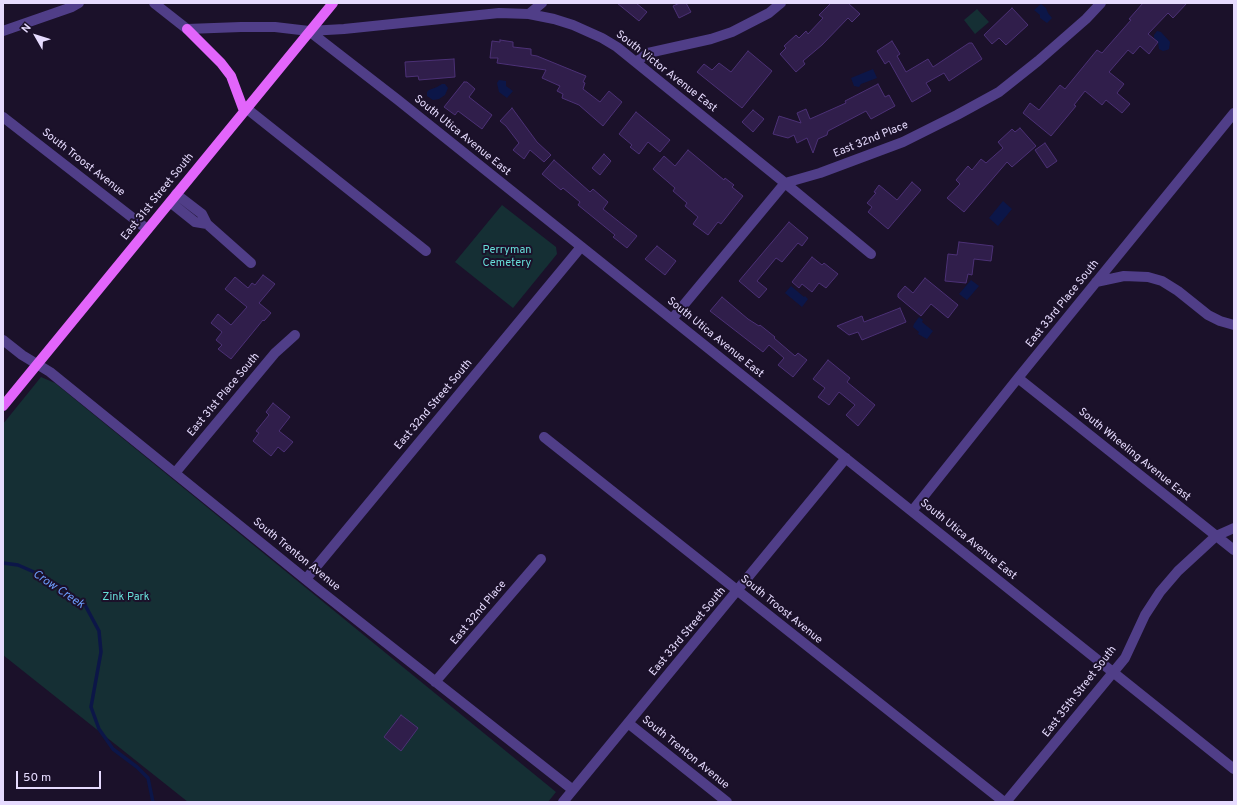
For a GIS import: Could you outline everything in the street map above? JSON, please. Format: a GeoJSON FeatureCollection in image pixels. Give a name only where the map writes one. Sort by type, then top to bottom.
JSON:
{"type":"FeatureCollection","features":[{"type":"Feature","properties":{"kind":"main road","name":"East 31st Street South"},"geometry":{"type":"LineString","coordinates":[[3,406],[333,3]]}},
{"type":"Feature","properties":{"kind":"main road"},"geometry":{"type":"LineString","coordinates":[[187,29],[221,62],[230,76],[245,110]]}},
{"type":"Feature","properties":{"kind":"street"},"geometry":{"type":"LineString","coordinates":[[3,31],[72,7],[79,3]]}},
{"type":"Feature","properties":{"kind":"street"},"geometry":{"type":"LineString","coordinates":[[154,3],[187,29],[275,27],[309,31]]}},
{"type":"Feature","properties":{"kind":"street"},"geometry":{"type":"LineString","coordinates":[[529,14],[542,3]]}},
{"type":"Feature","properties":{"kind":"street"},"geometry":{"type":"LineString","coordinates":[[636,62],[648,53],[711,39],[732,32],[769,13],[781,3]]}},
{"type":"Feature","properties":{"kind":"street","name":"East 32nd Place"},"geometry":{"type":"LineString","coordinates":[[785,183],[820,173],[903,142],[957,115],[998,92],[1038,62],[1086,19],[1101,3]]}},
{"type":"Feature","properties":{"kind":"street","name":"South Victor Avenue East"},"geometry":{"type":"LineString","coordinates":[[309,31],[344,29],[499,13],[529,14],[554,19],[588,31],[617,47],[871,254]]}},
{"type":"Feature","properties":{"kind":"street","name":"South Utica Avenue East"},"geometry":{"type":"LineString","coordinates":[[309,31],[401,102],[1234,769]]}},
{"type":"Feature","properties":{"kind":"street"},"geometry":{"type":"LineString","coordinates":[[245,110],[426,251]]}},
{"type":"Feature","properties":{"kind":"street","name":"East 33rd Place South"},"geometry":{"type":"LineString","coordinates":[[912,511],[1018,378],[1234,113]]}},
{"type":"Feature","properties":{"kind":"street","name":"South Troost Avenue"},"geometry":{"type":"LineString","coordinates":[[3,117],[148,229]]}},
{"type":"Feature","properties":{"kind":"street"},"geometry":{"type":"LineString","coordinates":[[672,319],[785,183]]}},
{"type":"Feature","properties":{"kind":"street"},"geometry":{"type":"LineString","coordinates":[[173,198],[195,222],[207,224],[252,263]]}},
{"type":"Feature","properties":{"kind":"street","name":"East 32nd Street South"},"geometry":{"type":"LineString","coordinates":[[306,579],[581,247]]}},
{"type":"Feature","properties":{"kind":"street"},"geometry":{"type":"LineString","coordinates":[[1096,282],[1124,276],[1148,277],[1162,281],[1178,290],[1208,315],[1234,326]]}},
{"type":"Feature","properties":{"kind":"street","name":"East 31st Place South"},"geometry":{"type":"LineString","coordinates":[[175,473],[275,353],[295,335]]}},
{"type":"Feature","properties":{"kind":"street","name":"South Trenton Avenue"},"geometry":{"type":"LineString","coordinates":[[3,340],[22,355],[50,372],[306,579],[573,790]]}},
{"type":"Feature","properties":{"kind":"street","name":"South Wheeling Avenue East"},"geometry":{"type":"LineString","coordinates":[[1018,378],[1234,550]]}},
{"type":"Feature","properties":{"kind":"street","name":"South Troost Avenue"},"geometry":{"type":"LineString","coordinates":[[544,437],[1005,802]]}},
{"type":"Feature","properties":{"kind":"street","name":"East 33rd Street South"},"geometry":{"type":"LineString","coordinates":[[563,802],[846,458]]}},
{"type":"Feature","properties":{"kind":"street","name":"East 35th Street South"},"geometry":{"type":"LineString","coordinates":[[1005,802],[1125,658],[1144,615],[1160,592],[1178,571],[1216,536],[1234,528]]}},
{"type":"Feature","properties":{"kind":"street","name":"East 32nd Place"},"geometry":{"type":"LineString","coordinates":[[435,682],[541,559]]}},
{"type":"Feature","properties":{"kind":"street","name":"South Trenton Avenue"},"geometry":{"type":"LineString","coordinates":[[628,723],[728,802]]}},
{"type":"Feature","properties":{"kind":"green space"},"geometry":{"type":"Polygon","coordinates":[[[977,9],[989,22],[975,34],[964,20],[977,9]]]}},
{"type":"Feature","properties":{"kind":"green space","name":"Perryman Cemetery"},"geometry":{"type":"Polygon","coordinates":[[[502,205],[556,247],[557,254],[513,308],[455,262],[502,205]]]}},
{"type":"Feature","properties":{"kind":"green space","name":"Zink Park"},"geometry":{"type":"Polygon","coordinates":[[[41,377],[55,383],[556,792],[548,802],[188,802],[3,655],[3,424],[41,377]]]}},
{"type":"Feature","properties":{"kind":"shaded area"},"geometry":{"type":"Polygon","coordinates":[[[1041,4],[1046,8],[1052,18],[1047,23],[1040,18],[1040,15],[1034,10],[1041,4]]]}},
{"type":"Feature","properties":{"kind":"shaded area"},"geometry":{"type":"Polygon","coordinates":[[[1157,31],[1161,32],[1170,42],[1169,49],[1163,51],[1159,49],[1158,42],[1154,38],[1157,31]]]}},
{"type":"Feature","properties":{"kind":"shaded area"},"geometry":{"type":"Polygon","coordinates":[[[873,69],[877,78],[861,84],[859,87],[854,86],[851,78],[873,69]]]}},
{"type":"Feature","properties":{"kind":"shaded area"},"geometry":{"type":"Polygon","coordinates":[[[499,80],[506,81],[506,86],[513,91],[507,98],[499,92],[497,83],[499,80]]]}},
{"type":"Feature","properties":{"kind":"shaded area"},"geometry":{"type":"Polygon","coordinates":[[[445,84],[448,88],[445,95],[439,99],[433,100],[427,96],[427,92],[429,90],[445,84]]]}},
{"type":"Feature","properties":{"kind":"shaded area"},"geometry":{"type":"Polygon","coordinates":[[[1003,201],[1012,209],[998,226],[989,218],[1003,201]]]}},
{"type":"Feature","properties":{"kind":"shaded area"},"geometry":{"type":"Polygon","coordinates":[[[971,280],[979,286],[967,300],[959,294],[971,280]]]}},
{"type":"Feature","properties":{"kind":"shaded area"},"geometry":{"type":"Polygon","coordinates":[[[791,286],[808,299],[802,307],[785,293],[791,286]]]}},
{"type":"Feature","properties":{"kind":"shaded area"},"geometry":{"type":"Polygon","coordinates":[[[919,317],[923,320],[922,322],[933,331],[927,339],[918,334],[919,332],[913,327],[919,317]]]}},
{"type":"Feature","properties":{"kind":"building"},"geometry":{"type":"Polygon","coordinates":[[[617,3],[636,3],[647,12],[639,21],[617,3]]]}},
{"type":"Feature","properties":{"kind":"building"},"geometry":{"type":"Polygon","coordinates":[[[680,3],[686,3],[691,12],[679,18],[673,6],[680,3]]]}},
{"type":"Feature","properties":{"kind":"building"},"geometry":{"type":"Polygon","coordinates":[[[831,3],[848,3],[860,14],[852,22],[848,18],[822,45],[803,61],[805,64],[796,72],[780,54],[786,48],[784,46],[796,35],[799,38],[806,31],[808,34],[823,18],[819,15],[831,3]]]}},
{"type":"Feature","properties":{"kind":"building"},"geometry":{"type":"Polygon","coordinates":[[[1143,3],[1187,3],[1173,18],[1168,13],[1148,34],[1158,42],[1149,54],[1140,46],[1133,54],[1128,50],[1109,72],[1124,84],[1117,93],[1130,104],[1122,113],[1106,100],[1102,105],[1085,91],[1074,105],[1076,106],[1051,136],[1023,113],[1030,103],[1039,110],[1060,85],[1065,89],[1097,50],[1102,53],[1131,20],[1129,19],[1143,3]]]}},
{"type":"Feature","properties":{"kind":"building"},"geometry":{"type":"Polygon","coordinates":[[[1012,8],[1028,25],[1006,45],[999,38],[992,44],[984,35],[1012,8]]]}},
{"type":"Feature","properties":{"kind":"building"},"geometry":{"type":"Polygon","coordinates":[[[500,40],[513,42],[513,47],[531,49],[531,55],[537,56],[586,76],[583,82],[585,83],[583,89],[600,102],[609,91],[622,102],[603,126],[579,105],[562,98],[563,94],[557,91],[560,86],[542,78],[546,70],[497,63],[498,58],[490,58],[492,41],[500,42],[500,40]]]}},
{"type":"Feature","properties":{"kind":"building"},"geometry":{"type":"Polygon","coordinates":[[[892,41],[900,54],[897,56],[906,72],[928,59],[933,67],[969,43],[972,43],[982,59],[949,81],[944,73],[926,83],[931,91],[912,102],[889,61],[885,64],[877,51],[892,41]]]}},
{"type":"Feature","properties":{"kind":"building"},"geometry":{"type":"Polygon","coordinates":[[[748,51],[772,71],[742,108],[697,72],[704,64],[712,70],[719,63],[731,72],[748,51]]]}},
{"type":"Feature","properties":{"kind":"building"},"geometry":{"type":"Polygon","coordinates":[[[454,59],[455,77],[419,80],[418,76],[406,77],[405,62],[454,59]]]}},
{"type":"Feature","properties":{"kind":"building"},"geometry":{"type":"Polygon","coordinates":[[[464,82],[467,82],[475,89],[469,97],[492,115],[482,129],[458,111],[455,115],[444,107],[464,82]]]}},
{"type":"Feature","properties":{"kind":"building"},"geometry":{"type":"Polygon","coordinates":[[[878,84],[885,97],[889,95],[895,106],[871,119],[866,111],[828,131],[827,135],[818,139],[813,153],[807,138],[797,143],[794,135],[788,138],[773,134],[779,116],[801,123],[797,113],[806,109],[810,119],[846,103],[845,101],[878,84]]]}},
{"type":"Feature","properties":{"kind":"building"},"geometry":{"type":"Polygon","coordinates":[[[512,108],[537,142],[551,155],[544,162],[530,150],[524,159],[513,150],[519,143],[506,126],[500,121],[512,108]]]}},
{"type":"Feature","properties":{"kind":"building"},"geometry":{"type":"Polygon","coordinates":[[[753,110],[764,119],[753,132],[742,122],[753,110]]]}},
{"type":"Feature","properties":{"kind":"building"},"geometry":{"type":"Polygon","coordinates":[[[636,112],[670,140],[660,152],[648,142],[639,154],[630,147],[632,145],[619,134],[636,112]]]}},
{"type":"Feature","properties":{"kind":"building"},"geometry":{"type":"Polygon","coordinates":[[[1020,128],[1036,146],[1012,167],[1007,162],[964,212],[947,198],[960,184],[956,180],[968,166],[972,170],[981,159],[986,163],[1003,148],[998,142],[1012,129],[1015,132],[1020,128]]]}},
{"type":"Feature","properties":{"kind":"building"},"geometry":{"type":"Polygon","coordinates":[[[1045,143],[1057,161],[1047,168],[1035,150],[1045,143]]]}},
{"type":"Feature","properties":{"kind":"building"},"geometry":{"type":"Polygon","coordinates":[[[688,150],[724,180],[725,178],[734,185],[732,187],[743,196],[721,224],[718,222],[708,235],[693,224],[698,217],[685,206],[687,203],[673,191],[675,188],[653,169],[664,156],[675,166],[688,150]]]}},
{"type":"Feature","properties":{"kind":"building"},"geometry":{"type":"Polygon","coordinates":[[[604,154],[611,161],[600,175],[592,168],[604,154]]]}},
{"type":"Feature","properties":{"kind":"building"},"geometry":{"type":"Polygon","coordinates":[[[554,160],[590,192],[593,189],[608,202],[603,209],[637,236],[627,248],[613,237],[615,235],[578,205],[580,202],[563,188],[561,190],[542,174],[554,160]]]}},
{"type":"Feature","properties":{"kind":"building"},"geometry":{"type":"Polygon","coordinates":[[[912,182],[921,190],[888,229],[868,212],[872,207],[867,203],[876,193],[874,192],[879,185],[897,200],[912,182]]]}},
{"type":"Feature","properties":{"kind":"building"},"geometry":{"type":"Polygon","coordinates":[[[789,222],[808,238],[802,246],[798,243],[782,262],[776,258],[757,281],[767,289],[759,298],[739,281],[789,222]]]}},
{"type":"Feature","properties":{"kind":"building"},"geometry":{"type":"Polygon","coordinates":[[[959,242],[993,246],[991,261],[974,259],[972,275],[968,274],[966,283],[945,281],[948,254],[957,255],[959,242]]]}},
{"type":"Feature","properties":{"kind":"building"},"geometry":{"type":"Polygon","coordinates":[[[657,246],[676,261],[665,275],[645,259],[657,246]]]}},
{"type":"Feature","properties":{"kind":"building"},"geometry":{"type":"Polygon","coordinates":[[[812,257],[822,265],[824,263],[838,274],[826,288],[819,283],[812,292],[802,284],[799,288],[792,282],[812,257]]]}},
{"type":"Feature","properties":{"kind":"building"},"geometry":{"type":"Polygon","coordinates":[[[263,275],[275,284],[259,303],[271,313],[264,321],[263,320],[231,359],[218,349],[222,345],[216,340],[222,332],[211,323],[218,314],[231,325],[247,307],[225,289],[235,277],[248,288],[252,283],[255,285],[263,275]]]}},
{"type":"Feature","properties":{"kind":"building"},"geometry":{"type":"Polygon","coordinates":[[[925,278],[958,305],[948,318],[931,304],[921,316],[898,297],[898,294],[905,286],[913,293],[925,278]]]}},
{"type":"Feature","properties":{"kind":"building"},"geometry":{"type":"Polygon","coordinates":[[[722,297],[748,319],[759,326],[760,325],[775,337],[774,338],[795,356],[798,353],[807,360],[793,377],[778,365],[784,358],[769,345],[763,352],[710,311],[722,297]]]}},
{"type":"Feature","properties":{"kind":"building"},"geometry":{"type":"Polygon","coordinates":[[[900,308],[906,322],[862,340],[858,332],[849,335],[837,326],[862,316],[864,322],[900,308]]]}},
{"type":"Feature","properties":{"kind":"building"},"geometry":{"type":"Polygon","coordinates":[[[828,360],[850,378],[847,382],[875,405],[858,426],[846,415],[855,405],[839,392],[829,405],[818,397],[825,388],[813,379],[828,360]]]}},
{"type":"Feature","properties":{"kind":"building"},"geometry":{"type":"Polygon","coordinates":[[[273,403],[290,417],[279,431],[293,442],[284,452],[278,447],[271,456],[253,441],[259,433],[256,431],[269,415],[266,412],[273,403]]]}},
{"type":"Feature","properties":{"kind":"building"},"geometry":{"type":"Polygon","coordinates":[[[401,715],[418,728],[401,751],[384,737],[401,715]]]}},
{"type":"Feature","properties":{"kind":"waterway","name":"Crow Creek"},"geometry":{"type":"LineString","coordinates":[[3,563],[18,565],[34,572],[58,585],[85,605],[99,631],[101,652],[91,707],[99,729],[113,749],[137,767],[148,778],[153,802]]}}]}
